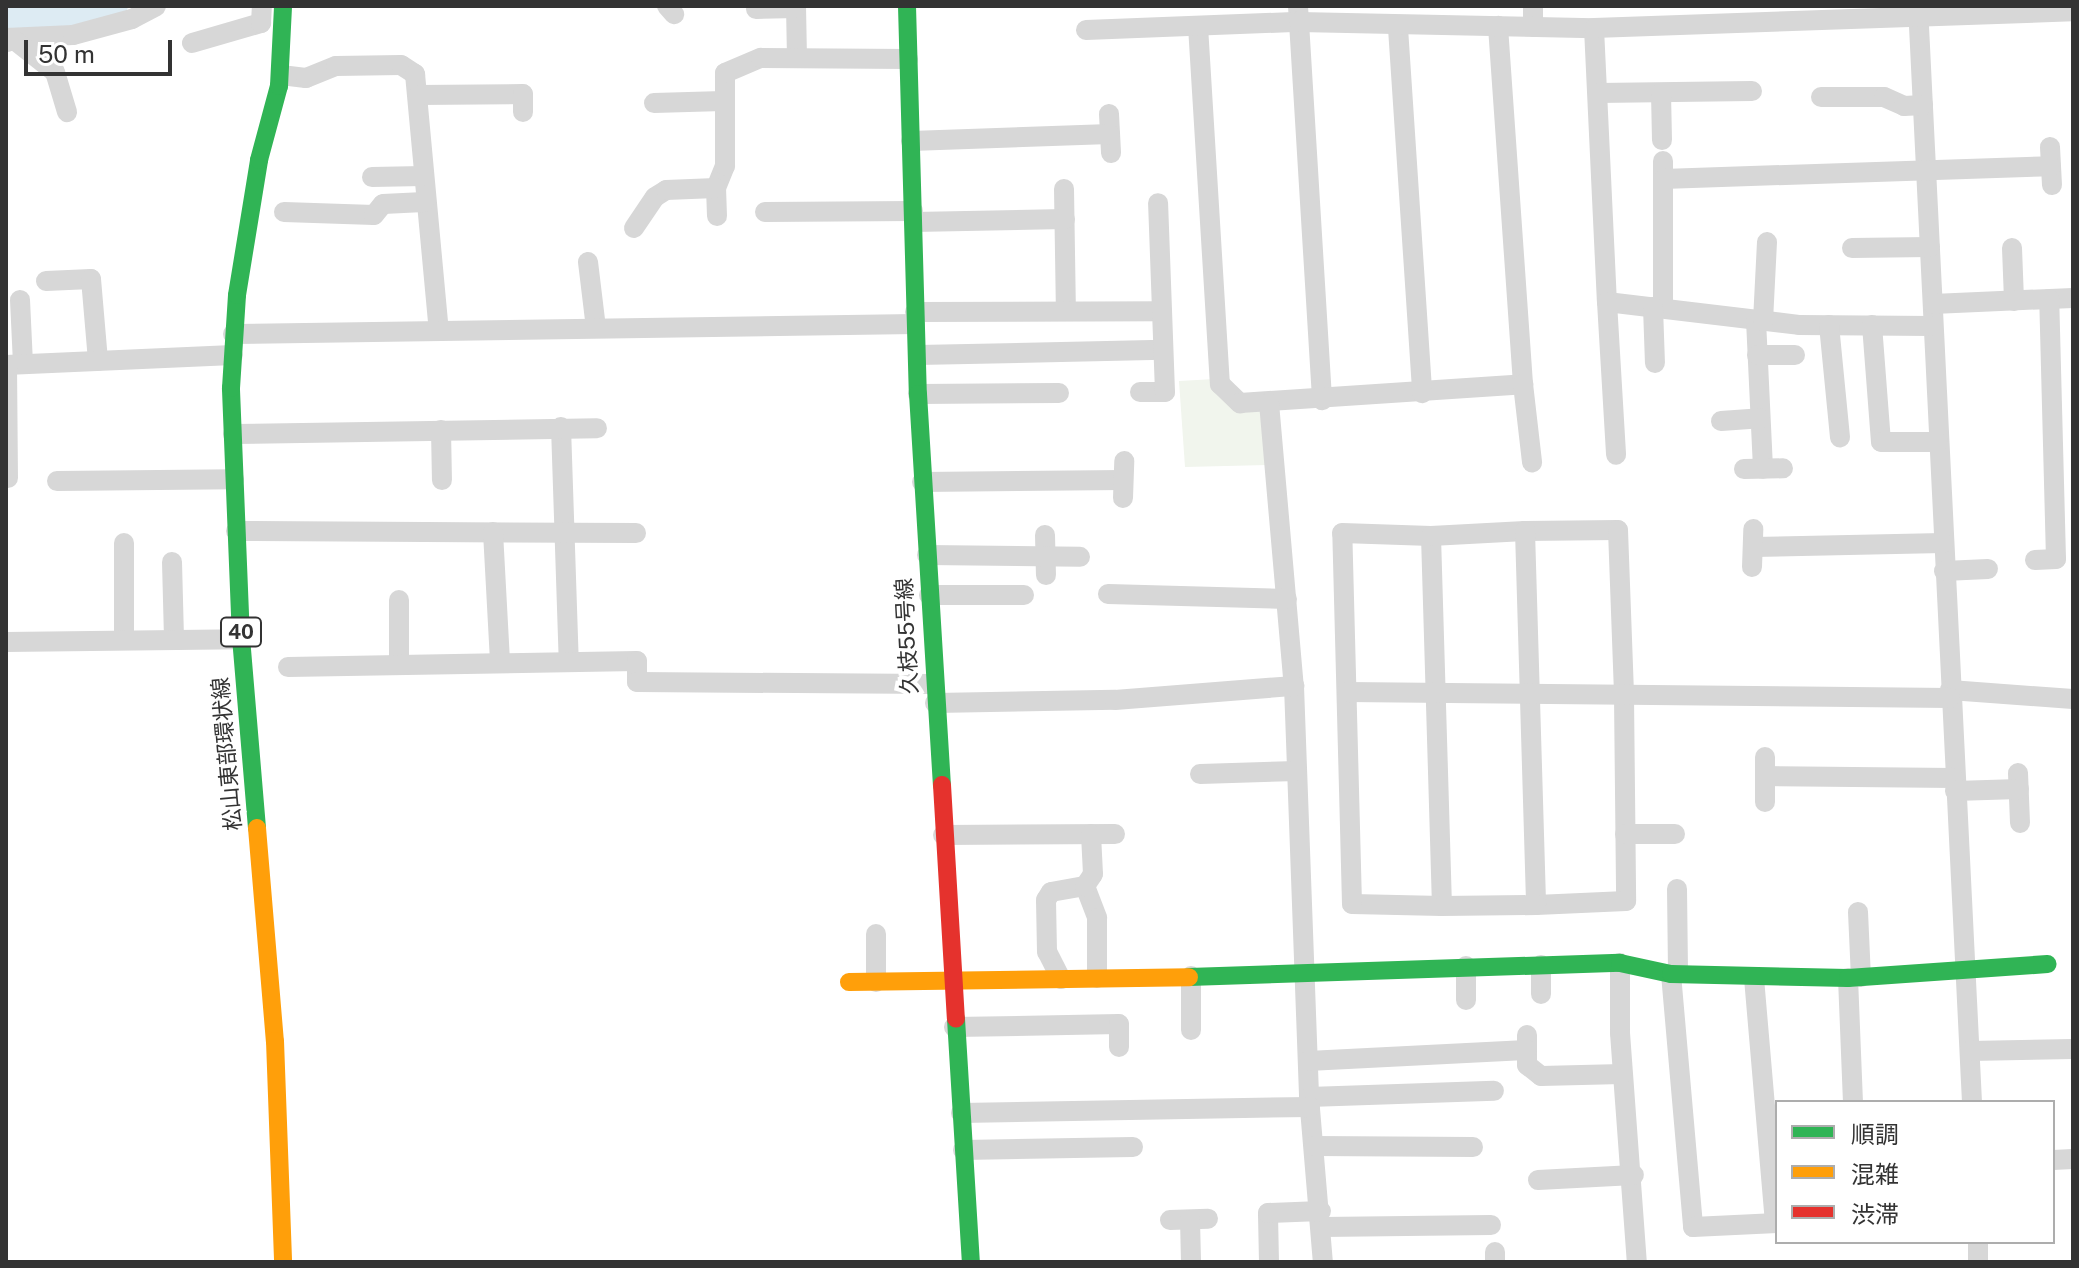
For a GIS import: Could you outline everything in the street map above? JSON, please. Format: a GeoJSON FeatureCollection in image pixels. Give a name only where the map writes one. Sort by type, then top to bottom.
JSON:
{"type":"FeatureCollection","features":[{"type":"Feature","properties":{"kind":"street"},"geometry":{"type":"LineString","coordinates":[[8,40],[73,35],[132,19],[156,6]]}},
{"type":"Feature","properties":{"kind":"street"},"geometry":{"type":"LineString","coordinates":[[192,43],[261,23],[262,6]]}},
{"type":"Feature","properties":{"kind":"street","name":"松山東部環状線"},"geometry":{"type":"LineString","coordinates":[[283,6],[281,75],[259,160],[233,334],[234,479],[241,639],[275,1041],[283,1262]]}},
{"type":"Feature","properties":{"kind":"street","name":"久枝55号線"},"geometry":{"type":"LineString","coordinates":[[907,6],[922,482],[971,1262]]}},
{"type":"Feature","properties":{"kind":"street"},"geometry":{"type":"LineString","coordinates":[[1533,6],[1533,27]]}},
{"type":"Feature","properties":{"kind":"street"},"geometry":{"type":"LineString","coordinates":[[756,9],[796,7],[797,57]]}},
{"type":"Feature","properties":{"kind":"street"},"geometry":{"type":"LineString","coordinates":[[1086,30],[1198,26],[1298,14],[1498,26],[1594,28],[1918,12],[2061,10]]}},
{"type":"Feature","properties":{"kind":"street"},"geometry":{"type":"LineString","coordinates":[[1918,12],[1972,1100]]}},
{"type":"Feature","properties":{"kind":"street"},"geometry":{"type":"LineString","coordinates":[[1298,14],[1322,400]]}},
{"type":"Feature","properties":{"kind":"street"},"geometry":{"type":"LineString","coordinates":[[1385,19],[1422,393]]}},
{"type":"Feature","properties":{"kind":"street"},"geometry":{"type":"LineString","coordinates":[[1198,26],[1220,384],[1240,403],[1322,400],[1523,384]]}},
{"type":"Feature","properties":{"kind":"street"},"geometry":{"type":"LineString","coordinates":[[1498,26],[1523,384],[1532,462]]}},
{"type":"Feature","properties":{"kind":"street"},"geometry":{"type":"LineString","coordinates":[[1594,28],[1616,455]]}},
{"type":"Feature","properties":{"kind":"street"},"geometry":{"type":"LineString","coordinates":[[8,40],[55,72],[67,112]]}},
{"type":"Feature","properties":{"kind":"street"},"geometry":{"type":"LineString","coordinates":[[717,216],[716,188],[725,166],[725,73],[737,64],[797,57],[908,59]]}},
{"type":"Feature","properties":{"kind":"street"},"geometry":{"type":"LineString","coordinates":[[281,75],[306,78],[336,66],[401,65],[415,74],[424,202],[439,331]]}},
{"type":"Feature","properties":{"kind":"street"},"geometry":{"type":"LineString","coordinates":[[1598,93],[1752,91]]}},
{"type":"Feature","properties":{"kind":"street"},"geometry":{"type":"LineString","coordinates":[[1655,363],[1662,160],[1661,93]]}},
{"type":"Feature","properties":{"kind":"street"},"geometry":{"type":"LineString","coordinates":[[418,95],[523,94],[523,112]]}},
{"type":"Feature","properties":{"kind":"street"},"geometry":{"type":"LineString","coordinates":[[1821,97],[1884,97],[1904,106],[1923,105]]}},
{"type":"Feature","properties":{"kind":"street"},"geometry":{"type":"LineString","coordinates":[[654,103],[723,101]]}},
{"type":"Feature","properties":{"kind":"street"},"geometry":{"type":"LineString","coordinates":[[911,141],[1110,134]]}},
{"type":"Feature","properties":{"kind":"street"},"geometry":{"type":"LineString","coordinates":[[1662,160],[1926,173],[2051,166]]}},
{"type":"Feature","properties":{"kind":"street"},"geometry":{"type":"LineString","coordinates":[[372,177],[423,176]]}},
{"type":"Feature","properties":{"kind":"street"},"geometry":{"type":"LineString","coordinates":[[634,228],[666,190],[716,188]]}},
{"type":"Feature","properties":{"kind":"street"},"geometry":{"type":"LineString","coordinates":[[1064,189],[1066,311]]}},
{"type":"Feature","properties":{"kind":"street"},"geometry":{"type":"LineString","coordinates":[[284,212],[374,215],[383,204],[424,202]]}},
{"type":"Feature","properties":{"kind":"street"},"geometry":{"type":"LineString","coordinates":[[1140,392],[1165,392],[1158,203]]}},
{"type":"Feature","properties":{"kind":"street"},"geometry":{"type":"LineString","coordinates":[[765,212],[1065,219]]}},
{"type":"Feature","properties":{"kind":"street"},"geometry":{"type":"LineString","coordinates":[[1763,469],[1757,355],[1767,242]]}},
{"type":"Feature","properties":{"kind":"street"},"geometry":{"type":"LineString","coordinates":[[1852,248],[1930,247]]}},
{"type":"Feature","properties":{"kind":"street"},"geometry":{"type":"LineString","coordinates":[[2012,248],[2014,301]]}},
{"type":"Feature","properties":{"kind":"street"},"geometry":{"type":"LineString","coordinates":[[588,262],[596,328]]}},
{"type":"Feature","properties":{"kind":"street"},"geometry":{"type":"LineString","coordinates":[[46,281],[91,279],[98,361]]}},
{"type":"Feature","properties":{"kind":"street"},"geometry":{"type":"LineString","coordinates":[[1933,304],[2073,298]]}},
{"type":"Feature","properties":{"kind":"street"},"geometry":{"type":"LineString","coordinates":[[2035,560],[2056,559],[2049,299]]}},
{"type":"Feature","properties":{"kind":"street"},"geometry":{"type":"LineString","coordinates":[[8,478],[12,365],[20,300]]}},
{"type":"Feature","properties":{"kind":"street"},"geometry":{"type":"LineString","coordinates":[[1607,302],[1759,320],[1829,325],[1932,326]]}},
{"type":"Feature","properties":{"kind":"street"},"geometry":{"type":"LineString","coordinates":[[233,334],[596,328],[1066,311],[1162,311]]}},
{"type":"Feature","properties":{"kind":"street"},"geometry":{"type":"LineString","coordinates":[[1829,325],[1840,437]]}},
{"type":"Feature","properties":{"kind":"street"},"geometry":{"type":"LineString","coordinates":[[1872,325],[1881,442],[1938,442]]}},
{"type":"Feature","properties":{"kind":"street"},"geometry":{"type":"LineString","coordinates":[[918,355],[1163,350]]}},
{"type":"Feature","properties":{"kind":"street"},"geometry":{"type":"LineString","coordinates":[[12,365],[233,355]]}},
{"type":"Feature","properties":{"kind":"street"},"geometry":{"type":"LineString","coordinates":[[1757,355],[1795,355]]}},
{"type":"Feature","properties":{"kind":"street"},"geometry":{"type":"LineString","coordinates":[[918,394],[1059,393]]}},
{"type":"Feature","properties":{"kind":"street"},"geometry":{"type":"LineString","coordinates":[[1269,403],[1294,686],[1310,1102],[1322,1219],[1323,1262]]}},
{"type":"Feature","properties":{"kind":"street"},"geometry":{"type":"LineString","coordinates":[[1721,421],[1760,418]]}},
{"type":"Feature","properties":{"kind":"street"},"geometry":{"type":"LineString","coordinates":[[561,427],[569,662]]}},
{"type":"Feature","properties":{"kind":"street"},"geometry":{"type":"LineString","coordinates":[[233,434],[597,428]]}},
{"type":"Feature","properties":{"kind":"street"},"geometry":{"type":"LineString","coordinates":[[441,430],[442,480]]}},
{"type":"Feature","properties":{"kind":"street"},"geometry":{"type":"LineString","coordinates":[[57,481],[234,479]]}},
{"type":"Feature","properties":{"kind":"street"},"geometry":{"type":"LineString","coordinates":[[922,482],[1046,490],[1123,480]]}},
{"type":"Feature","properties":{"kind":"street"},"geometry":{"type":"LineString","coordinates":[[1618,530],[1624,696],[1626,901],[1536,905],[1352,904],[1342,533],[1431,536],[1525,531],[1618,530]]}},
{"type":"Feature","properties":{"kind":"street"},"geometry":{"type":"LineString","coordinates":[[236,531],[636,533]]}},
{"type":"Feature","properties":{"kind":"street"},"geometry":{"type":"LineString","coordinates":[[1525,531],[1536,905]]}},
{"type":"Feature","properties":{"kind":"street"},"geometry":{"type":"LineString","coordinates":[[493,532],[500,663]]}},
{"type":"Feature","properties":{"kind":"street"},"geometry":{"type":"LineString","coordinates":[[1045,535],[1046,566]]}},
{"type":"Feature","properties":{"kind":"street"},"geometry":{"type":"LineString","coordinates":[[1431,536],[1442,906]]}},
{"type":"Feature","properties":{"kind":"street"},"geometry":{"type":"LineString","coordinates":[[124,543],[124,639]]}},
{"type":"Feature","properties":{"kind":"street"},"geometry":{"type":"LineString","coordinates":[[1753,548],[1943,543]]}},
{"type":"Feature","properties":{"kind":"street"},"geometry":{"type":"LineString","coordinates":[[927,555],[1046,566],[1080,557]]}},
{"type":"Feature","properties":{"kind":"street"},"geometry":{"type":"LineString","coordinates":[[172,562],[174,639]]}},
{"type":"Feature","properties":{"kind":"street"},"geometry":{"type":"LineString","coordinates":[[1944,571],[1988,569]]}},
{"type":"Feature","properties":{"kind":"street"},"geometry":{"type":"LineString","coordinates":[[1108,594],[1287,599]]}},
{"type":"Feature","properties":{"kind":"street"},"geometry":{"type":"LineString","coordinates":[[929,595],[1024,595]]}},
{"type":"Feature","properties":{"kind":"street"},"geometry":{"type":"LineString","coordinates":[[399,600],[399,665]]}},
{"type":"Feature","properties":{"kind":"street"},"geometry":{"type":"LineString","coordinates":[[6,642],[241,639]]}},
{"type":"Feature","properties":{"kind":"street"},"geometry":{"type":"LineString","coordinates":[[288,667],[637,661],[637,682],[1115,700],[1294,686]]}},
{"type":"Feature","properties":{"kind":"street"},"geometry":{"type":"LineString","coordinates":[[1347,692],[1624,696],[1950,694],[2073,699]]}},
{"type":"Feature","properties":{"kind":"street"},"geometry":{"type":"LineString","coordinates":[[1765,802],[1765,767],[1954,784],[2018,781],[2020,823]]}},
{"type":"Feature","properties":{"kind":"street"},"geometry":{"type":"LineString","coordinates":[[1200,774],[1297,771]]}},
{"type":"Feature","properties":{"kind":"street"},"geometry":{"type":"LineString","coordinates":[[1061,979],[1047,952],[1046,900],[1051,892],[1085,886],[1093,874],[1091,834]]}},
{"type":"Feature","properties":{"kind":"street"},"geometry":{"type":"LineString","coordinates":[[943,835],[1115,834]]}},
{"type":"Feature","properties":{"kind":"street"},"geometry":{"type":"LineString","coordinates":[[1625,834],[1675,834]]}},
{"type":"Feature","properties":{"kind":"street"},"geometry":{"type":"LineString","coordinates":[[1085,886],[1097,918],[1097,978]]}},
{"type":"Feature","properties":{"kind":"street"},"geometry":{"type":"LineString","coordinates":[[1677,889],[1674,974],[1693,1227],[1775,1223]]}},
{"type":"Feature","properties":{"kind":"street"},"geometry":{"type":"LineString","coordinates":[[1853,1100],[1858,912]]}},
{"type":"Feature","properties":{"kind":"street"},"geometry":{"type":"LineString","coordinates":[[876,934],[876,982]]}},
{"type":"Feature","properties":{"kind":"street"},"geometry":{"type":"LineString","coordinates":[[849,982],[1304,975],[1466,966],[1620,963],[1674,974],[1754,978],[1855,977],[2048,964]]}},
{"type":"Feature","properties":{"kind":"street"},"geometry":{"type":"LineString","coordinates":[[1620,963],[1622,1074],[1634,1175],[1637,1262]]}},
{"type":"Feature","properties":{"kind":"street"},"geometry":{"type":"LineString","coordinates":[[1541,965],[1541,994]]}},
{"type":"Feature","properties":{"kind":"street"},"geometry":{"type":"LineString","coordinates":[[1466,966],[1466,1000]]}},
{"type":"Feature","properties":{"kind":"street"},"geometry":{"type":"LineString","coordinates":[[1191,976],[1191,1030]]}},
{"type":"Feature","properties":{"kind":"street"},"geometry":{"type":"LineString","coordinates":[[1754,978],[1775,1212]]}},
{"type":"Feature","properties":{"kind":"street"},"geometry":{"type":"LineString","coordinates":[[954,1027],[1119,1024],[1119,1047]]}},
{"type":"Feature","properties":{"kind":"street"},"geometry":{"type":"LineString","coordinates":[[1308,1061],[1527,1042],[1527,1065],[1541,1076],[1622,1074]]}},
{"type":"Feature","properties":{"kind":"street"},"geometry":{"type":"LineString","coordinates":[[1970,1051],[2073,1049]]}},
{"type":"Feature","properties":{"kind":"street"},"geometry":{"type":"LineString","coordinates":[[961,1113],[1310,1102],[1494,1091]]}},
{"type":"Feature","properties":{"kind":"street"},"geometry":{"type":"LineString","coordinates":[[1314,1146],[1473,1147]]}},
{"type":"Feature","properties":{"kind":"street"},"geometry":{"type":"LineString","coordinates":[[963,1150],[1133,1147]]}},
{"type":"Feature","properties":{"kind":"street"},"geometry":{"type":"LineString","coordinates":[[1538,1180],[1634,1175]]}},
{"type":"Feature","properties":{"kind":"street"},"geometry":{"type":"LineString","coordinates":[[1269,1262],[1268,1213],[1322,1219],[1491,1225]]}},
{"type":"Feature","properties":{"kind":"street"},"geometry":{"type":"LineString","coordinates":[[1189,1220],[1191,1262]]}},
{"type":"Feature","properties":{"kind":"shaded area"},"geometry":{"type":"Polygon","coordinates":[[[1215,379],[1261,408],[1267,465],[1185,467],[1179,381],[1215,379]]]}},
{"type":"Feature","properties":{"kind":"waterway"},"geometry":{"type":"LineString","coordinates":[[6,18],[85,14],[110,6]]}},
{"type":"Feature","properties":{"kind":"traffic: fast"},"geometry":{"type":"LineString","coordinates":[[257,828],[241,639],[231,388],[237,295],[259,160],[279,86],[283,6]]}},
{"type":"Feature","properties":{"kind":"traffic: fast"},"geometry":{"type":"LineString","coordinates":[[907,6],[918,394],[942,785]]}},
{"type":"Feature","properties":{"kind":"traffic: fast"},"geometry":{"type":"LineString","coordinates":[[1189,977],[1620,963],[1671,974],[1848,978],[2048,964]]}},
{"type":"Feature","properties":{"kind":"traffic: fast"},"geometry":{"type":"LineString","coordinates":[[956,1019],[971,1262]]}},
{"type":"Feature","properties":{"kind":"traffic: slow"},"geometry":{"type":"LineString","coordinates":[[257,828],[275,1041],[283,1262]]}},
{"type":"Feature","properties":{"kind":"traffic: slow"},"geometry":{"type":"LineString","coordinates":[[849,982],[1189,977]]}},
{"type":"Feature","properties":{"kind":"traffic: jam"},"geometry":{"type":"LineString","coordinates":[[942,785],[956,1019]]}}]}
